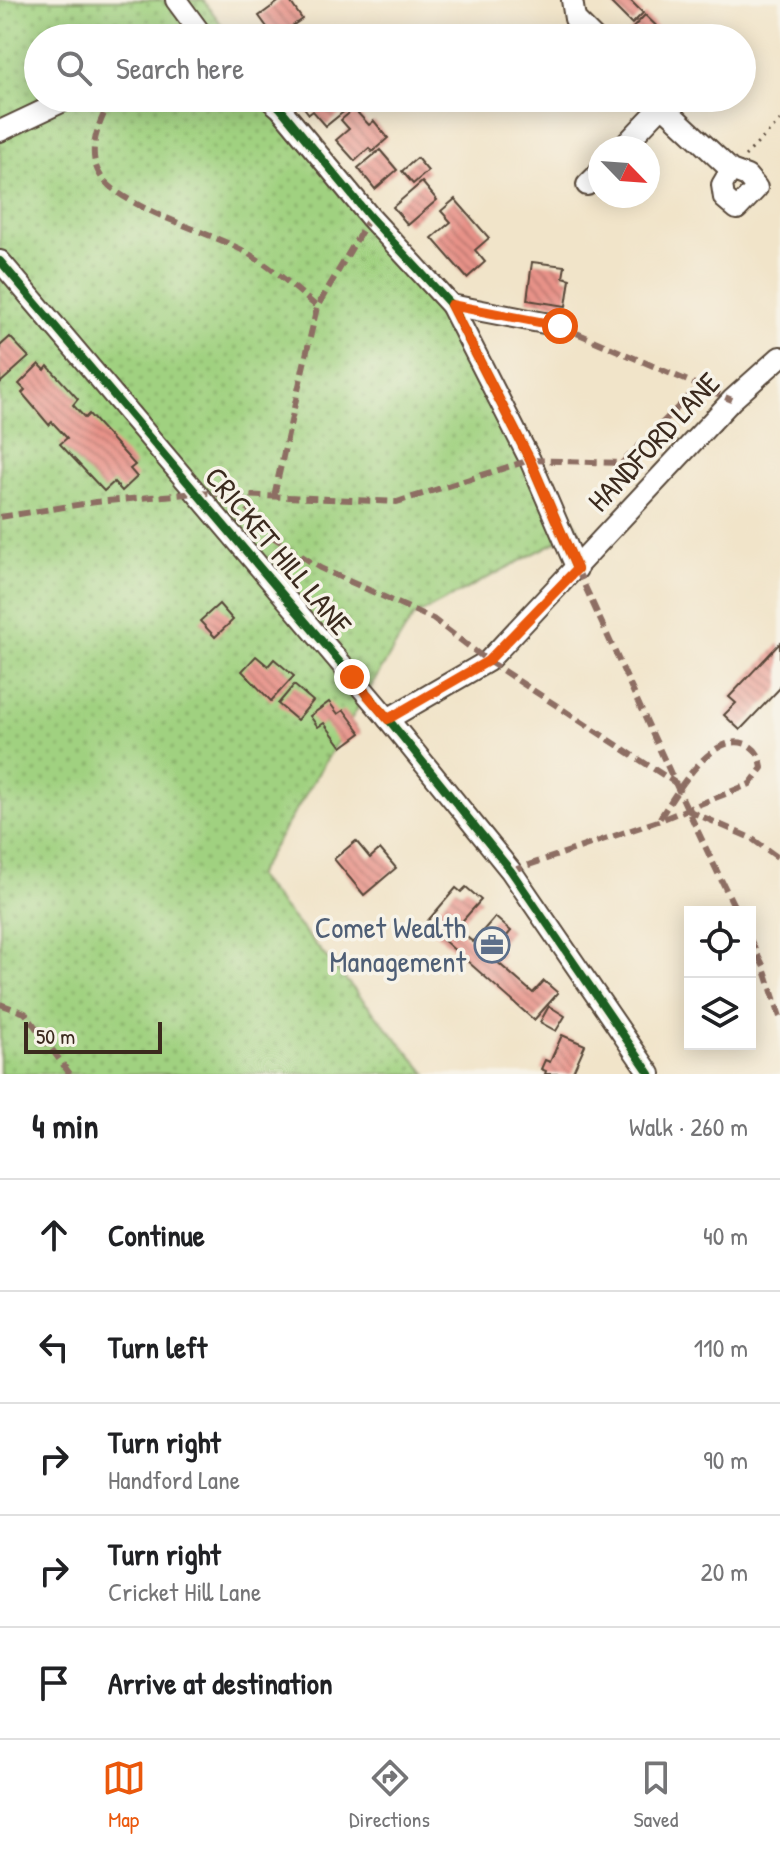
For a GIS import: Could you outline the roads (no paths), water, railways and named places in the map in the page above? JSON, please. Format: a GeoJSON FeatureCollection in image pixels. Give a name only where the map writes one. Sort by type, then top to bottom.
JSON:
{"type":"FeatureCollection","features":[{"type":"Feature","properties":{"kind":"street"},"geometry":{"type":"LineString","coordinates":[[176,0],[189,24]]}},
{"type":"Feature","properties":{"kind":"street"},"geometry":{"type":"LineString","coordinates":[[572,0],[575,19],[580,24]]}},
{"type":"Feature","properties":{"kind":"street"},"geometry":{"type":"LineString","coordinates":[[0,131],[40,112]]}},
{"type":"Feature","properties":{"kind":"street"},"geometry":{"type":"LineString","coordinates":[[283,112],[370,217],[451,305],[530,460],[577,569]]}},
{"type":"Feature","properties":{"kind":"street"},"geometry":{"type":"LineString","coordinates":[[631,136],[650,112]]}},
{"type":"Feature","properties":{"kind":"street"},"geometry":{"type":"LineString","coordinates":[[669,112],[731,170]]}},
{"type":"Feature","properties":{"kind":"street","name":"CRICKET HILL LANE"},"geometry":{"type":"LineString","coordinates":[[0,261],[388,719],[511,871],[650,1074]]}},
{"type":"Feature","properties":{"kind":"street"},"geometry":{"type":"LineString","coordinates":[[451,305],[560,326]]}},
{"type":"Feature","properties":{"kind":"street","name":"HANDFORD LANE"},"geometry":{"type":"LineString","coordinates":[[388,719],[488,661],[732,400],[780,357]]}},
{"type":"Feature","properties":{"kind":"place","name":"Comet Wealth Management"},"geometry":{"type":"Point","coordinates":[492,945]}}]}
